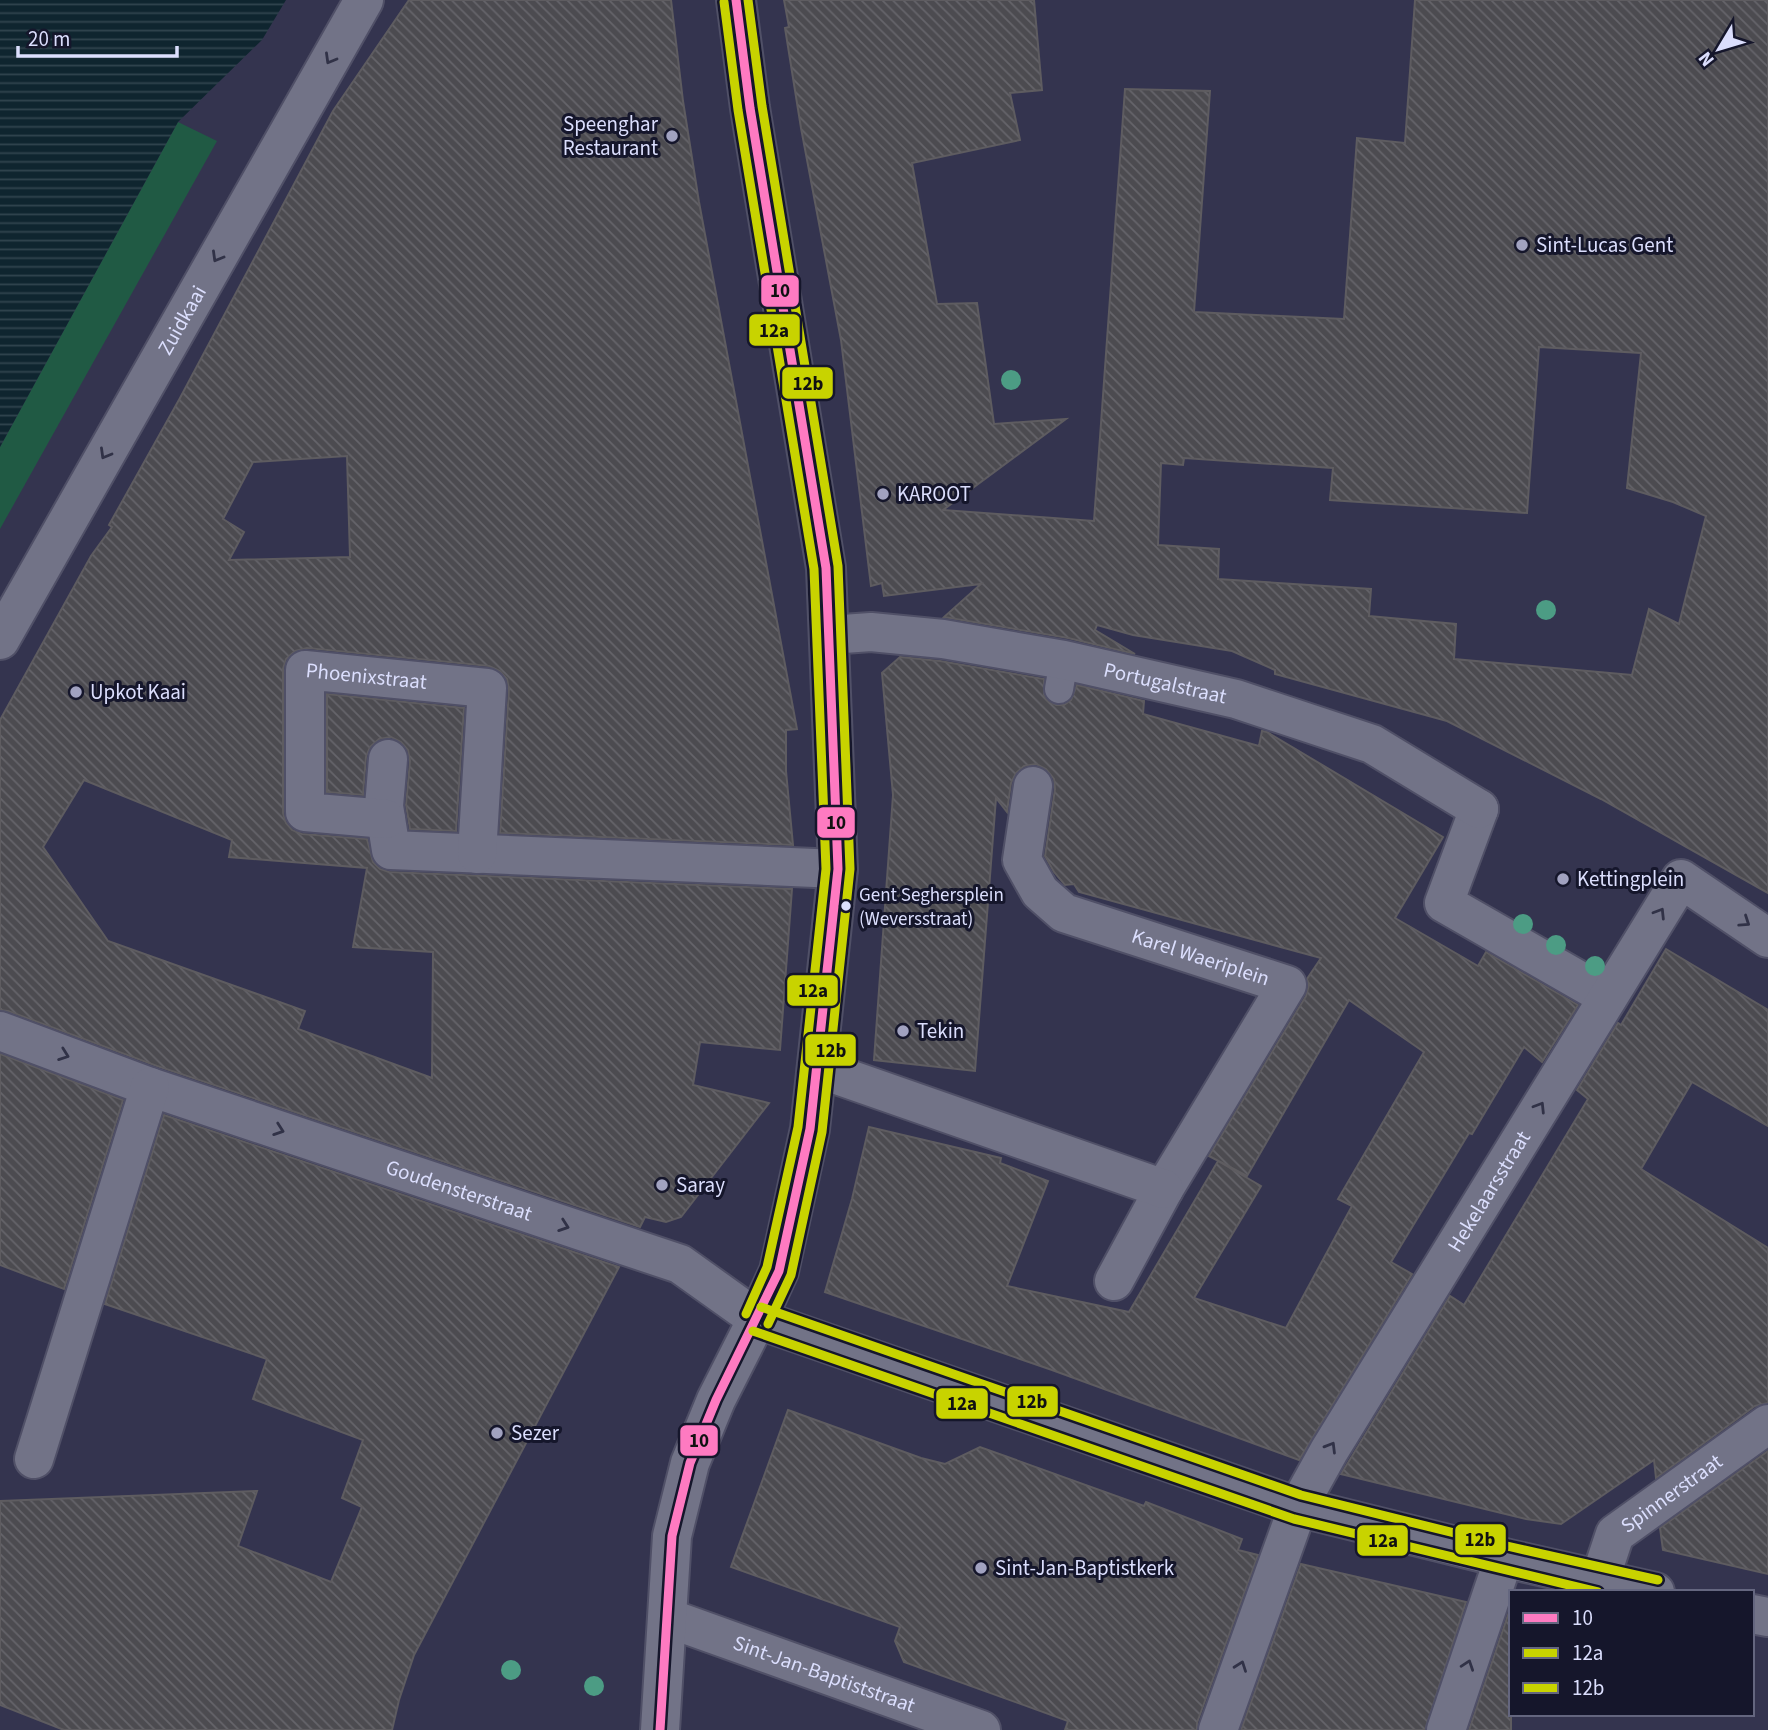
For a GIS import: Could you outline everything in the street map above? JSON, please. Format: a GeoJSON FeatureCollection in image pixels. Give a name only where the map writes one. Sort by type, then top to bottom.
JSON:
{"type":"FeatureCollection","features":[{"type":"Feature","properties":{"kind":"street","name":"Zuidkaai"},"geometry":{"type":"LineString","coordinates":[[0,640],[364,0]]}},
{"type":"Feature","properties":{"kind":"street"},"geometry":{"type":"LineString","coordinates":[[660,1730],[672,1536],[690,1463],[716,1400],[779,1271],[810,1129],[838,869],[826,568],[750,108],[736,0]]}},
{"type":"Feature","properties":{"kind":"street","name":"Portugalstraat"},"geometry":{"type":"LineString","coordinates":[[829,635],[871,632],[943,639],[1061,674],[1236,699],[1373,744],[1479,809],[1444,903],[1608,997]]}},
{"type":"Feature","properties":{"kind":"street","name":"Phoenixstraat"},"geometry":{"type":"LineString","coordinates":[[386,819],[305,813],[305,670],[487,688],[477,854]]}},
{"type":"Feature","properties":{"kind":"street"},"geometry":{"type":"LineString","coordinates":[[388,759],[384,806],[391,850],[838,869]]}},
{"type":"Feature","properties":{"kind":"street","name":"Karel Waeriplein"},"geometry":{"type":"LineString","coordinates":[[1033,786],[1022,860],[1040,892],[1064,913],[1287,985],[1164,1189],[1114,1281]]}},
{"type":"Feature","properties":{"kind":"street","name":"Hekelaarsstraat"},"geometry":{"type":"LineString","coordinates":[[1298,1507],[1329,1451],[1681,879],[1768,938]]}},
{"type":"Feature","properties":{"kind":"street","name":"Goudensterstraat"},"geometry":{"type":"LineString","coordinates":[[0,1031],[150,1087],[680,1265],[757,1319],[1298,1507],[1647,1590]]}},
{"type":"Feature","properties":{"kind":"street"},"geometry":{"type":"LineString","coordinates":[[817,1068],[1164,1189]]}},
{"type":"Feature","properties":{"kind":"street"},"geometry":{"type":"LineString","coordinates":[[34,1459],[150,1087]]}},
{"type":"Feature","properties":{"kind":"street","name":"Spinnerstraat"},"geometry":{"type":"LineString","coordinates":[[1600,1579],[1615,1534],[1768,1424]]}},
{"type":"Feature","properties":{"kind":"street"},"geometry":{"type":"LineString","coordinates":[[1218,1730],[1298,1507]]}},
{"type":"Feature","properties":{"kind":"street"},"geometry":{"type":"LineString","coordinates":[[1446,1730],[1504,1558]]}},
{"type":"Feature","properties":{"kind":"street","name":"Sint-Jan-Baptiststraat"},"geometry":{"type":"LineString","coordinates":[[668,1618],[981,1730]]}},
{"type":"Feature","properties":{"kind":"green space"},"geometry":{"type":"Polygon","coordinates":[[[178,122],[217,141],[0,529],[0,447],[178,122]]]}},
{"type":"Feature","properties":{"kind":"water"},"geometry":{"type":"Polygon","coordinates":[[[0,0],[286,0],[262,40],[178,122],[0,447],[0,0]]]}},
{"type":"Feature","properties":{"kind":"building"},"geometry":{"type":"Polygon","coordinates":[[[409,0],[671,0],[699,202],[797,729],[786,730],[786,771],[793,845],[500,833],[509,689],[507,679],[500,671],[489,666],[307,648],[295,651],[286,659],[283,669],[283,813],[286,823],[292,830],[302,834],[367,839],[373,862],[380,869],[389,872],[792,889],[780,1050],[700,1042],[693,1085],[769,1103],[681,1217],[666,1222],[645,1217],[640,1227],[157,1066],[0,1010],[0,720],[91,556],[112,527],[109,525],[333,111],[409,0]],[[347,456],[253,462],[223,519],[244,532],[229,560],[350,557],[347,456]],[[84,780],[43,847],[108,941],[305,1011],[298,1029],[432,1078],[433,952],[353,947],[367,868],[229,857],[232,840],[84,780]]]}},
{"type":"Feature","properties":{"kind":"building"},"geometry":{"type":"Polygon","coordinates":[[[784,0],[1034,0],[1042,90],[1010,93],[1020,140],[912,163],[937,304],[977,303],[994,424],[1066,419],[943,510],[1094,521],[1125,89],[1210,91],[1194,312],[1344,319],[1357,138],[1405,143],[1415,0],[1768,0],[1768,893],[1601,799],[1447,721],[1275,674],[1275,670],[1232,651],[1133,635],[1097,625],[1095,630],[1135,654],[1068,638],[944,617],[981,584],[884,596],[882,583],[871,586],[841,340],[801,128],[785,28],[789,27],[784,0]],[[1539,347],[1527,513],[1330,500],[1333,468],[1184,458],[1183,465],[1161,463],[1158,545],[1219,549],[1218,579],[1371,589],[1369,616],[1456,624],[1454,659],[1632,675],[1649,609],[1679,624],[1706,516],[1673,502],[1627,488],[1641,353],[1539,347]]]}},
{"type":"Feature","properties":{"kind":"building"},"geometry":{"type":"Polygon","coordinates":[[[900,657],[1044,679],[1044,695],[1056,705],[1064,705],[1071,700],[1077,685],[1144,701],[1143,714],[1259,746],[1262,731],[1267,732],[1443,837],[1395,918],[1478,966],[1486,952],[1578,1005],[1542,1062],[1524,1047],[1472,1134],[1469,1133],[1391,1262],[1412,1274],[1299,1460],[1052,1370],[825,1292],[852,1199],[869,1127],[1001,1158],[1000,1163],[1048,1181],[1007,1286],[1129,1312],[1218,1161],[1261,1186],[1194,1298],[1286,1328],[1352,1206],[1338,1199],[1424,1052],[1349,1000],[1247,1176],[1209,1156],[1306,996],[1309,985],[1307,979],[1321,958],[1079,892],[1074,884],[1065,885],[1045,856],[1055,789],[1054,779],[1046,769],[1036,764],[1024,766],[1016,773],[1011,783],[1007,812],[996,798],[975,1071],[874,1060],[893,795],[882,673],[900,657]]]}},
{"type":"Feature","properties":{"kind":"building"},"geometry":{"type":"Polygon","coordinates":[[[327,694],[464,708],[456,831],[410,829],[406,805],[410,761],[408,750],[401,742],[391,737],[379,739],[370,747],[366,757],[363,795],[327,792],[327,694]]]}},
{"type":"Feature","properties":{"kind":"building"},"geometry":{"type":"Polygon","coordinates":[[[1666,949],[1768,1010],[1768,1126],[1692,1082],[1641,1169],[1768,1248],[1768,1403],[1755,1406],[1656,1478],[1654,1460],[1561,1524],[1526,1519],[1341,1474],[1450,1296],[1464,1305],[1588,1099],[1577,1090],[1618,1023],[1621,1025],[1666,949]]]}},
{"type":"Feature","properties":{"kind":"building"},"geometry":{"type":"Polygon","coordinates":[[[0,1054],[123,1100],[64,1289],[0,1265],[0,1054]]]}},
{"type":"Feature","properties":{"kind":"building"},"geometry":{"type":"Polygon","coordinates":[[[164,1115],[619,1267],[414,1655],[392,1730],[64,1730],[0,1705],[0,1501],[257,1491],[238,1546],[331,1582],[362,1507],[342,1498],[363,1440],[253,1399],[267,1359],[105,1304],[164,1115]]]}},
{"type":"Feature","properties":{"kind":"building","name":"Sint-Jan-Baptistkerk"},"geometry":{"type":"Polygon","coordinates":[[[788,1410],[921,1458],[945,1464],[980,1447],[1144,1506],[1146,1502],[1242,1539],[1238,1550],[1258,1555],[1197,1723],[1197,1730],[1065,1730],[1068,1721],[904,1662],[895,1641],[900,1627],[731,1567],[788,1410]]]}},
{"type":"Feature","properties":{"kind":"building"},"geometry":{"type":"Polygon","coordinates":[[[1768,1451],[1768,1574],[1663,1550],[1660,1528],[1768,1451]]]}},
{"type":"Feature","properties":{"kind":"building"},"geometry":{"type":"Polygon","coordinates":[[[1301,1564],[1466,1602],[1425,1730],[1241,1730],[1301,1564]]]}},
{"type":"Feature","properties":{"kind":"building"},"geometry":{"type":"Polygon","coordinates":[[[1509,1612],[1511,1730],[1469,1730],[1509,1612]]]}},
{"type":"Feature","properties":{"kind":"transit line","name":"10"},"geometry":{"type":"LineString","coordinates":[[660,1730],[672,1536],[690,1463],[716,1400],[779,1271],[810,1129],[838,869],[826,568],[750,108],[736,0]]}},
{"type":"Feature","properties":{"kind":"transit line","name":"12b"},"geometry":{"type":"LineString","coordinates":[[748,0],[762,106],[838,566],[850,869],[822,1132],[791,1275],[768,1324]]}},
{"type":"Feature","properties":{"kind":"transit line","name":"12a"},"geometry":{"type":"LineString","coordinates":[[724,2],[738,110],[814,569],[826,869],[798,1127],[767,1267],[746,1314]]}},
{"type":"Feature","properties":{"kind":"transit line","name":"12b"},"geometry":{"type":"LineString","coordinates":[[761,1307],[1301,1495],[1658,1580]]}},
{"type":"Feature","properties":{"kind":"transit line","name":"12a"},"geometry":{"type":"LineString","coordinates":[[753,1331],[1294,1519],[1590,1590]]}},
{"type":"Feature","properties":{"kind":"place","name":"Speenghar Restaurant"},"geometry":{"type":"Point","coordinates":[672,136]}},
{"type":"Feature","properties":{"kind":"place","name":"Sint-Lucas Gent"},"geometry":{"type":"Point","coordinates":[1522,245]}},
{"type":"Feature","properties":{"kind":"place","name":"KAROOT"},"geometry":{"type":"Point","coordinates":[883,494]}},
{"type":"Feature","properties":{"kind":"place","name":"Upkot Kaai"},"geometry":{"type":"Point","coordinates":[76,692]}},
{"type":"Feature","properties":{"kind":"place","name":"Kettingplein"},"geometry":{"type":"Point","coordinates":[1563,879]}},
{"type":"Feature","properties":{"kind":"place","name":"Gent Seghersplein (Weversstraat)"},"geometry":{"type":"Point","coordinates":[846,906]}},
{"type":"Feature","properties":{"kind":"place","name":"Tekin"},"geometry":{"type":"Point","coordinates":[903,1031]}},
{"type":"Feature","properties":{"kind":"place","name":"Saray"},"geometry":{"type":"Point","coordinates":[662,1185]}},
{"type":"Feature","properties":{"kind":"place","name":"Sezer"},"geometry":{"type":"Point","coordinates":[497,1433]}},
{"type":"Feature","properties":{"kind":"place","name":"Sint-Jan-Baptistkerk"},"geometry":{"type":"Point","coordinates":[981,1568]}}]}
